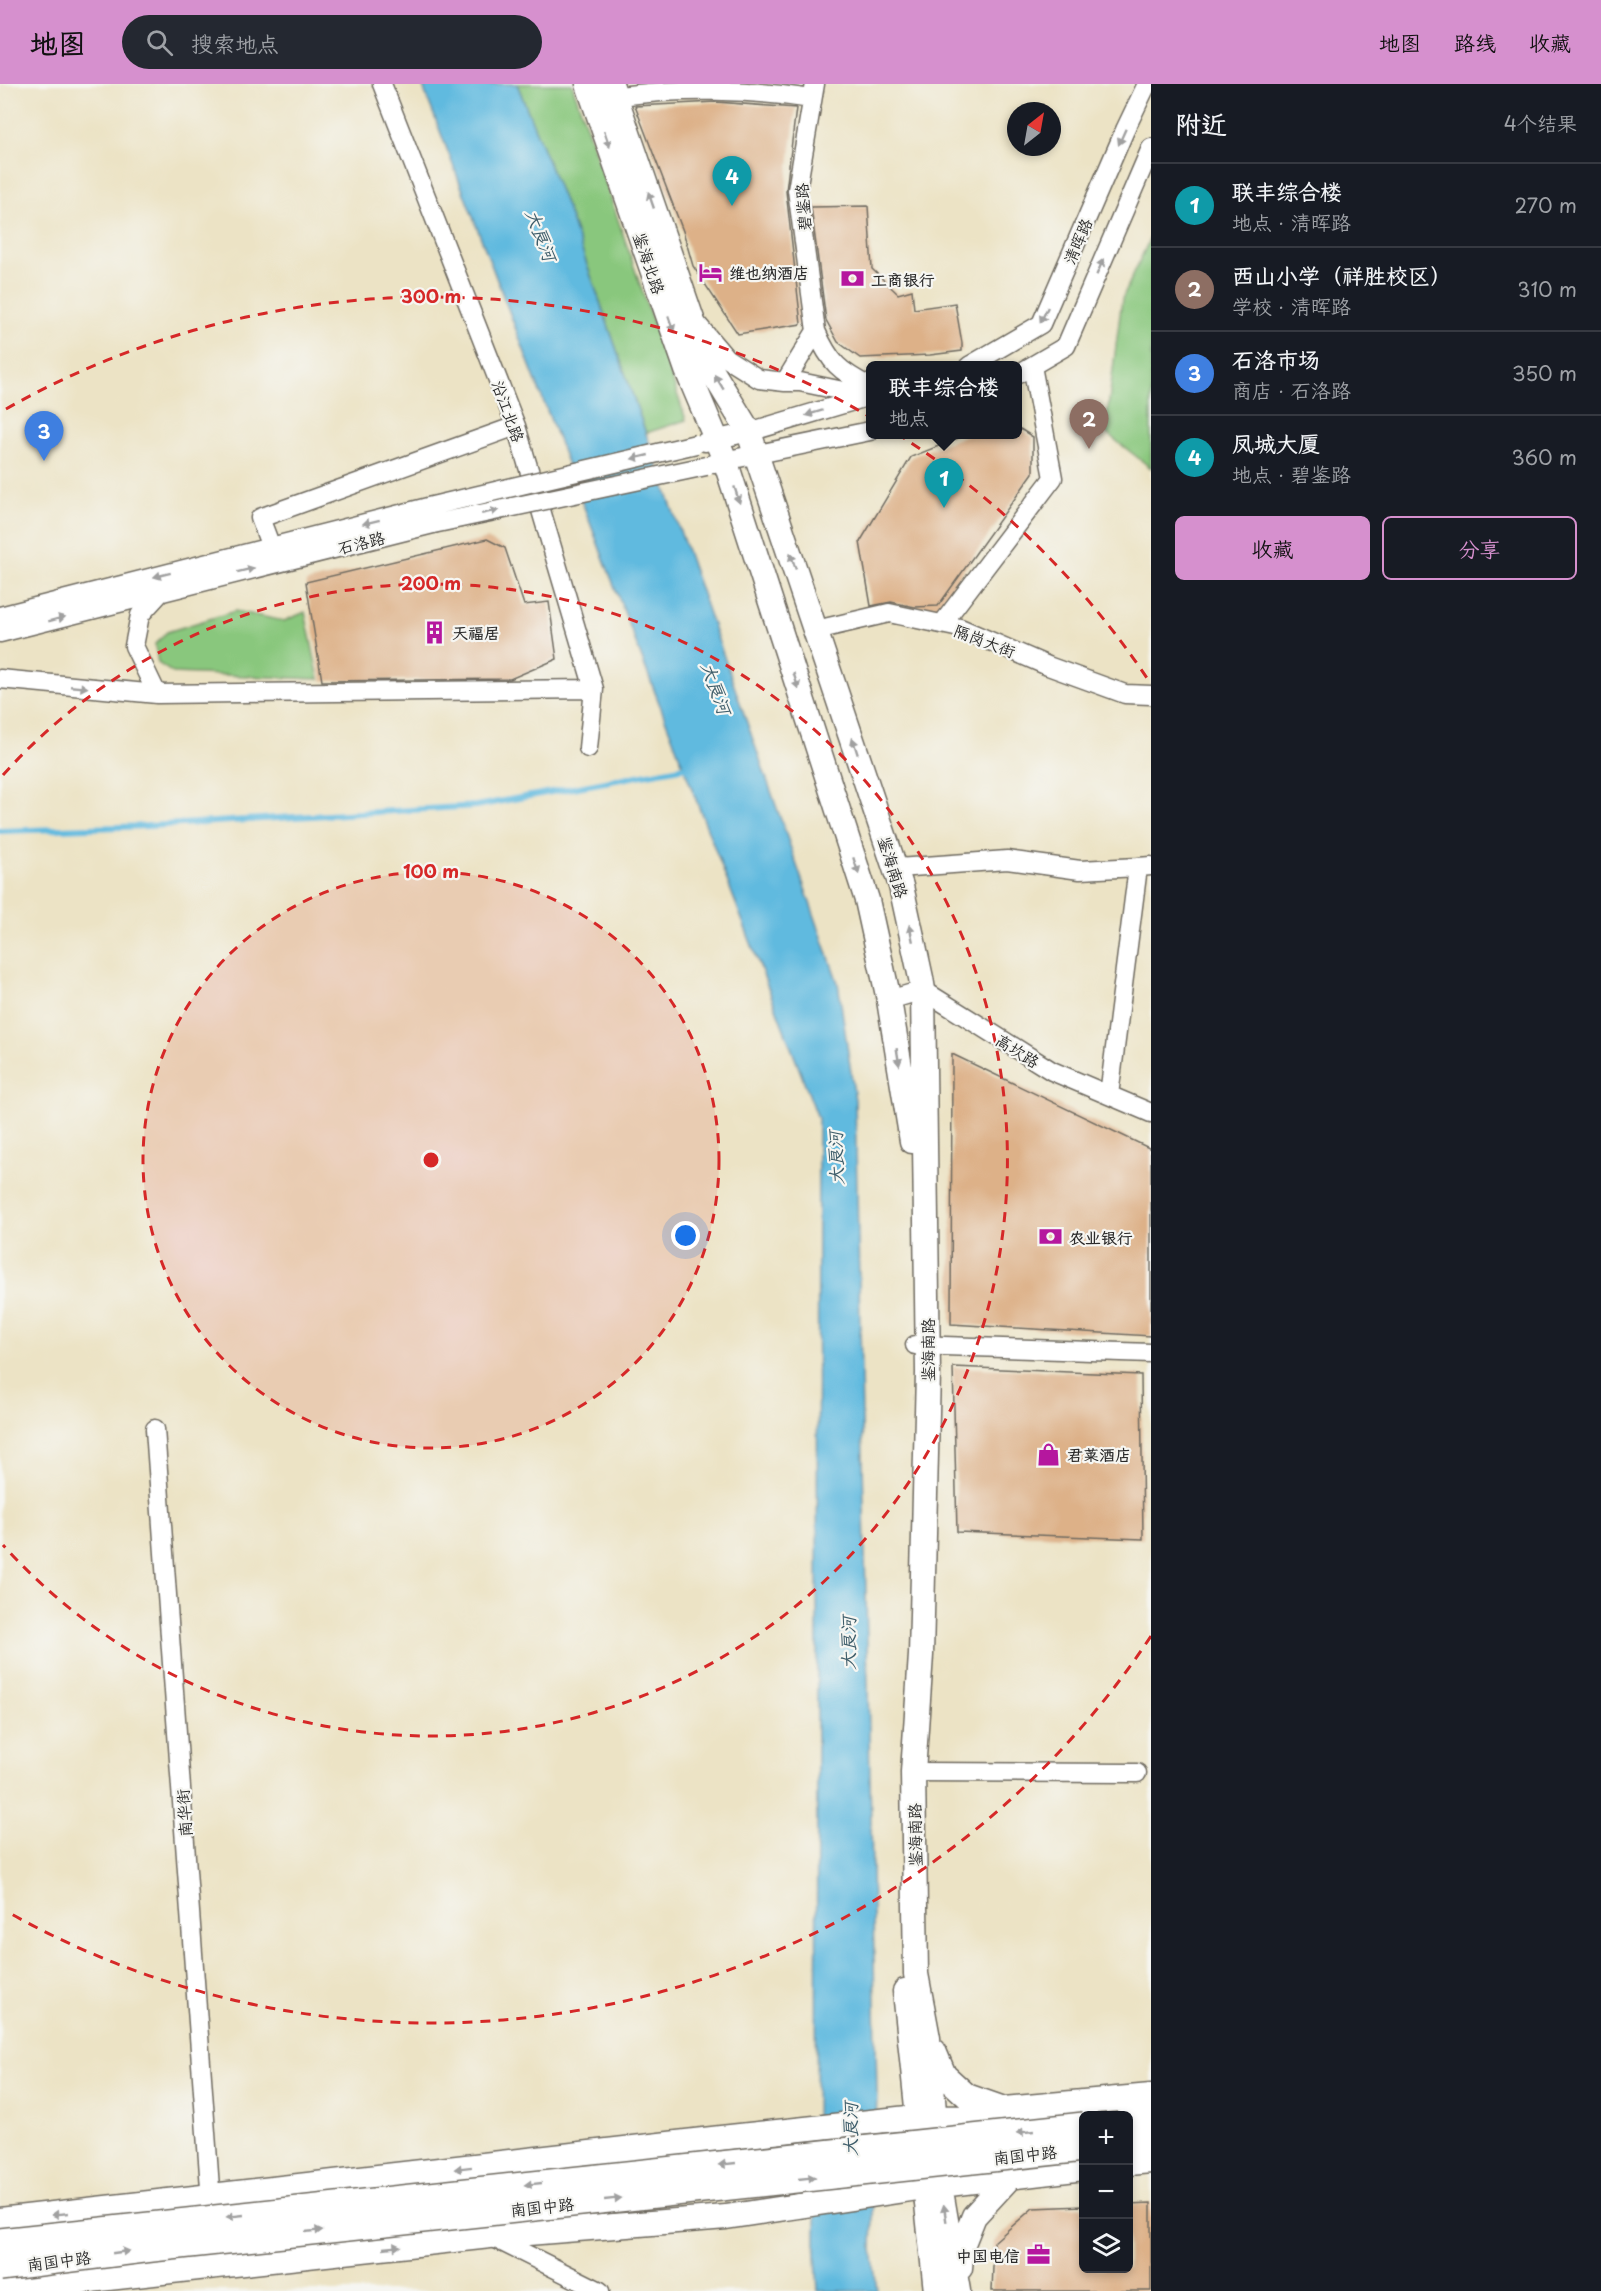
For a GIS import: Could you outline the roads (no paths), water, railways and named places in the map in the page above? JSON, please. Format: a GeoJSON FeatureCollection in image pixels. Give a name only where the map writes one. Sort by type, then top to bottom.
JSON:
{"type":"FeatureCollection","features":[{"type":"Feature","properties":{"kind":"highway"},"geometry":{"type":"LineString","coordinates":[[1133,2121],[1151,2119]]}},
{"type":"Feature","properties":{"kind":"highway","name":"南国中路"},"geometry":{"type":"LineString","coordinates":[[0,2242],[1079,2126]]}},
{"type":"Feature","properties":{"kind":"highway"},"geometry":{"type":"LineString","coordinates":[[1133,2143],[1151,2141]]}},
{"type":"Feature","properties":{"kind":"highway","name":"南国中路"},"geometry":{"type":"LineString","coordinates":[[0,2267],[152,2248],[1079,2148]]}},
{"type":"Feature","properties":{"kind":"main road","name":"鉴海北路"},"geometry":{"type":"LineString","coordinates":[[588,84],[687,370],[711,452]]}},
{"type":"Feature","properties":{"kind":"main road","name":"鉴海北路"},"geometry":{"type":"LineString","coordinates":[[615,90],[707,363],[753,443]]}},
{"type":"Feature","properties":{"kind":"main road","name":"鉴海南路"},"geometry":{"type":"LineString","coordinates":[[753,443],[901,886],[923,990],[921,1655],[913,1772],[916,1974],[928,2038],[926,2117]]}},
{"type":"Feature","properties":{"kind":"main road","name":"鉴海南路"},"geometry":{"type":"LineString","coordinates":[[711,452],[867,900],[889,1000],[912,1138],[921,1345],[909,1654],[901,1772],[903,1975],[926,2117],[932,2186],[936,2291]]}},
{"type":"Feature","properties":{"kind":"main road"},"geometry":{"type":"LineString","coordinates":[[928,2038],[944,2074],[967,2096],[1004,2109]]}},
{"type":"Feature","properties":{"kind":"main road"},"geometry":{"type":"LineString","coordinates":[[0,2220],[708,2139],[926,2117],[969,2118],[1004,2109],[1151,2096]]}},
{"type":"Feature","properties":{"kind":"main road"},"geometry":{"type":"LineString","coordinates":[[708,2139],[751,2144],[770,2167],[762,2193],[726,2217]]}},
{"type":"Feature","properties":{"kind":"main road"},"geometry":{"type":"LineString","coordinates":[[1133,2162],[1151,2160]]}},
{"type":"Feature","properties":{"kind":"main road","name":"南国中路"},"geometry":{"type":"LineString","coordinates":[[0,2290],[50,2288],[490,2236],[726,2217],[932,2186],[1079,2169]]}},
{"type":"Feature","properties":{"kind":"main road"},"geometry":{"type":"LineString","coordinates":[[958,2291],[962,2246],[974,2216],[1009,2178]]}},
{"type":"Feature","properties":{"kind":"main road","name":"鉴海南路"},"geometry":{"type":"LineString","coordinates":[[932,2186],[958,2291]]}},
{"type":"Feature","properties":{"kind":"street","name":"沿江北路"},"geometry":{"type":"LineString","coordinates":[[382,84],[516,426],[594,689],[588,748]]}},
{"type":"Feature","properties":{"kind":"street","name":"清晖路"},"geometry":{"type":"LineString","coordinates":[[978,361],[1041,324],[1147,84]]}},
{"type":"Feature","properties":{"kind":"street"},"geometry":{"type":"LineString","coordinates":[[615,90],[813,92]]}},
{"type":"Feature","properties":{"kind":"street","name":"碧鉴路"},"geometry":{"type":"LineString","coordinates":[[813,92],[797,190],[816,331],[825,352],[837,367],[866,390]]}},
{"type":"Feature","properties":{"kind":"street","name":"清晖路"},"geometry":{"type":"LineString","coordinates":[[1025,370],[1066,346],[1151,148]]}},
{"type":"Feature","properties":{"kind":"street"},"geometry":{"type":"LineString","coordinates":[[691,316],[726,358],[759,379],[800,382],[866,392]]}},
{"type":"Feature","properties":{"kind":"street"},"geometry":{"type":"LineString","coordinates":[[785,382],[816,331]]}},
{"type":"Feature","properties":{"kind":"street"},"geometry":{"type":"LineString","coordinates":[[942,624],[1053,478],[1025,370]]}},
{"type":"Feature","properties":{"kind":"street"},"geometry":{"type":"LineString","coordinates":[[753,443],[866,395]]}},
{"type":"Feature","properties":{"kind":"street"},"geometry":{"type":"LineString","coordinates":[[271,547],[260,518],[516,426]]}},
{"type":"Feature","properties":{"kind":"street"},"geometry":{"type":"LineString","coordinates":[[711,452],[753,443],[866,431]]}},
{"type":"Feature","properties":{"kind":"street","name":"石洛路"},"geometry":{"type":"LineString","coordinates":[[0,616],[271,547],[430,516],[711,452]]}},
{"type":"Feature","properties":{"kind":"street","name":"石洛路"},"geometry":{"type":"LineString","coordinates":[[0,633],[162,591],[430,516]]}},
{"type":"Feature","properties":{"kind":"street"},"geometry":{"type":"LineString","coordinates":[[157,694],[134,646],[140,615],[162,591]]}},
{"type":"Feature","properties":{"kind":"street","name":"隔岗大街"},"geometry":{"type":"LineString","coordinates":[[816,630],[889,614],[942,624],[960,628],[1048,666],[1125,694],[1151,695]]}},
{"type":"Feature","properties":{"kind":"street"},"geometry":{"type":"LineString","coordinates":[[0,679],[157,694],[594,689]]}},
{"type":"Feature","properties":{"kind":"street"},"geometry":{"type":"LineString","coordinates":[[898,868],[1007,860],[1080,870],[1145,866],[1109,1095]]}},
{"type":"Feature","properties":{"kind":"street"},"geometry":{"type":"LineString","coordinates":[[889,1000],[923,990]]}},
{"type":"Feature","properties":{"kind":"street","name":"高坎路"},"geometry":{"type":"LineString","coordinates":[[923,990],[1052,1071],[1151,1113]]}},
{"type":"Feature","properties":{"kind":"street"},"geometry":{"type":"LineString","coordinates":[[921,1345],[1151,1353]]}},
{"type":"Feature","properties":{"kind":"street","name":"南华街"},"geometry":{"type":"LineString","coordinates":[[155,1429],[209,2176],[208,2197]]}},
{"type":"Feature","properties":{"kind":"street"},"geometry":{"type":"LineString","coordinates":[[913,1772],[1137,1773]]}},
{"type":"Feature","properties":{"kind":"street"},"geometry":{"type":"LineString","coordinates":[[490,2236],[600,2291]]}},
{"type":"Feature","properties":{"kind":"water","name":"大良河"},"geometry":{"type":"Polygon","coordinates":[[[422,84],[517,84],[571,219],[838,983],[855,1100],[877,2093],[872,2249],[877,2291],[818,2291],[816,2257],[818,1118],[422,84]]]}},
{"type":"Feature","properties":{"kind":"waterway"},"geometry":{"type":"LineString","coordinates":[[0,831],[148,826],[476,806],[691,766]]}},
{"type":"Feature","properties":{"kind":"place","name":"凤城大厦"},"geometry":{"type":"Point","coordinates":[732,206]}},
{"type":"Feature","properties":{"kind":"place","name":"维也纳酒店"},"geometry":{"type":"Point","coordinates":[711,272]}},
{"type":"Feature","properties":{"kind":"place","name":"工商银行"},"geometry":{"type":"Point","coordinates":[853,279]}},
{"type":"Feature","properties":{"kind":"place","name":"西山小学（祥胜校区）"},"geometry":{"type":"Point","coordinates":[1089,449]}},
{"type":"Feature","properties":{"kind":"place","name":"石洛市场"},"geometry":{"type":"Point","coordinates":[44,461]}},
{"type":"Feature","properties":{"kind":"place","name":"联丰综合楼"},"geometry":{"type":"Point","coordinates":[944,508]}},
{"type":"Feature","properties":{"kind":"place","name":"天福居"},"geometry":{"type":"Point","coordinates":[434,632]}},
{"type":"Feature","properties":{"kind":"place","name":"农业银行"},"geometry":{"type":"Point","coordinates":[1051,1237]}},
{"type":"Feature","properties":{"kind":"place","name":"君莱酒店"},"geometry":{"type":"Point","coordinates":[1049,1454]}},
{"type":"Feature","properties":{"kind":"place","name":"中国电信"},"geometry":{"type":"Point","coordinates":[1038,2255]}}]}
